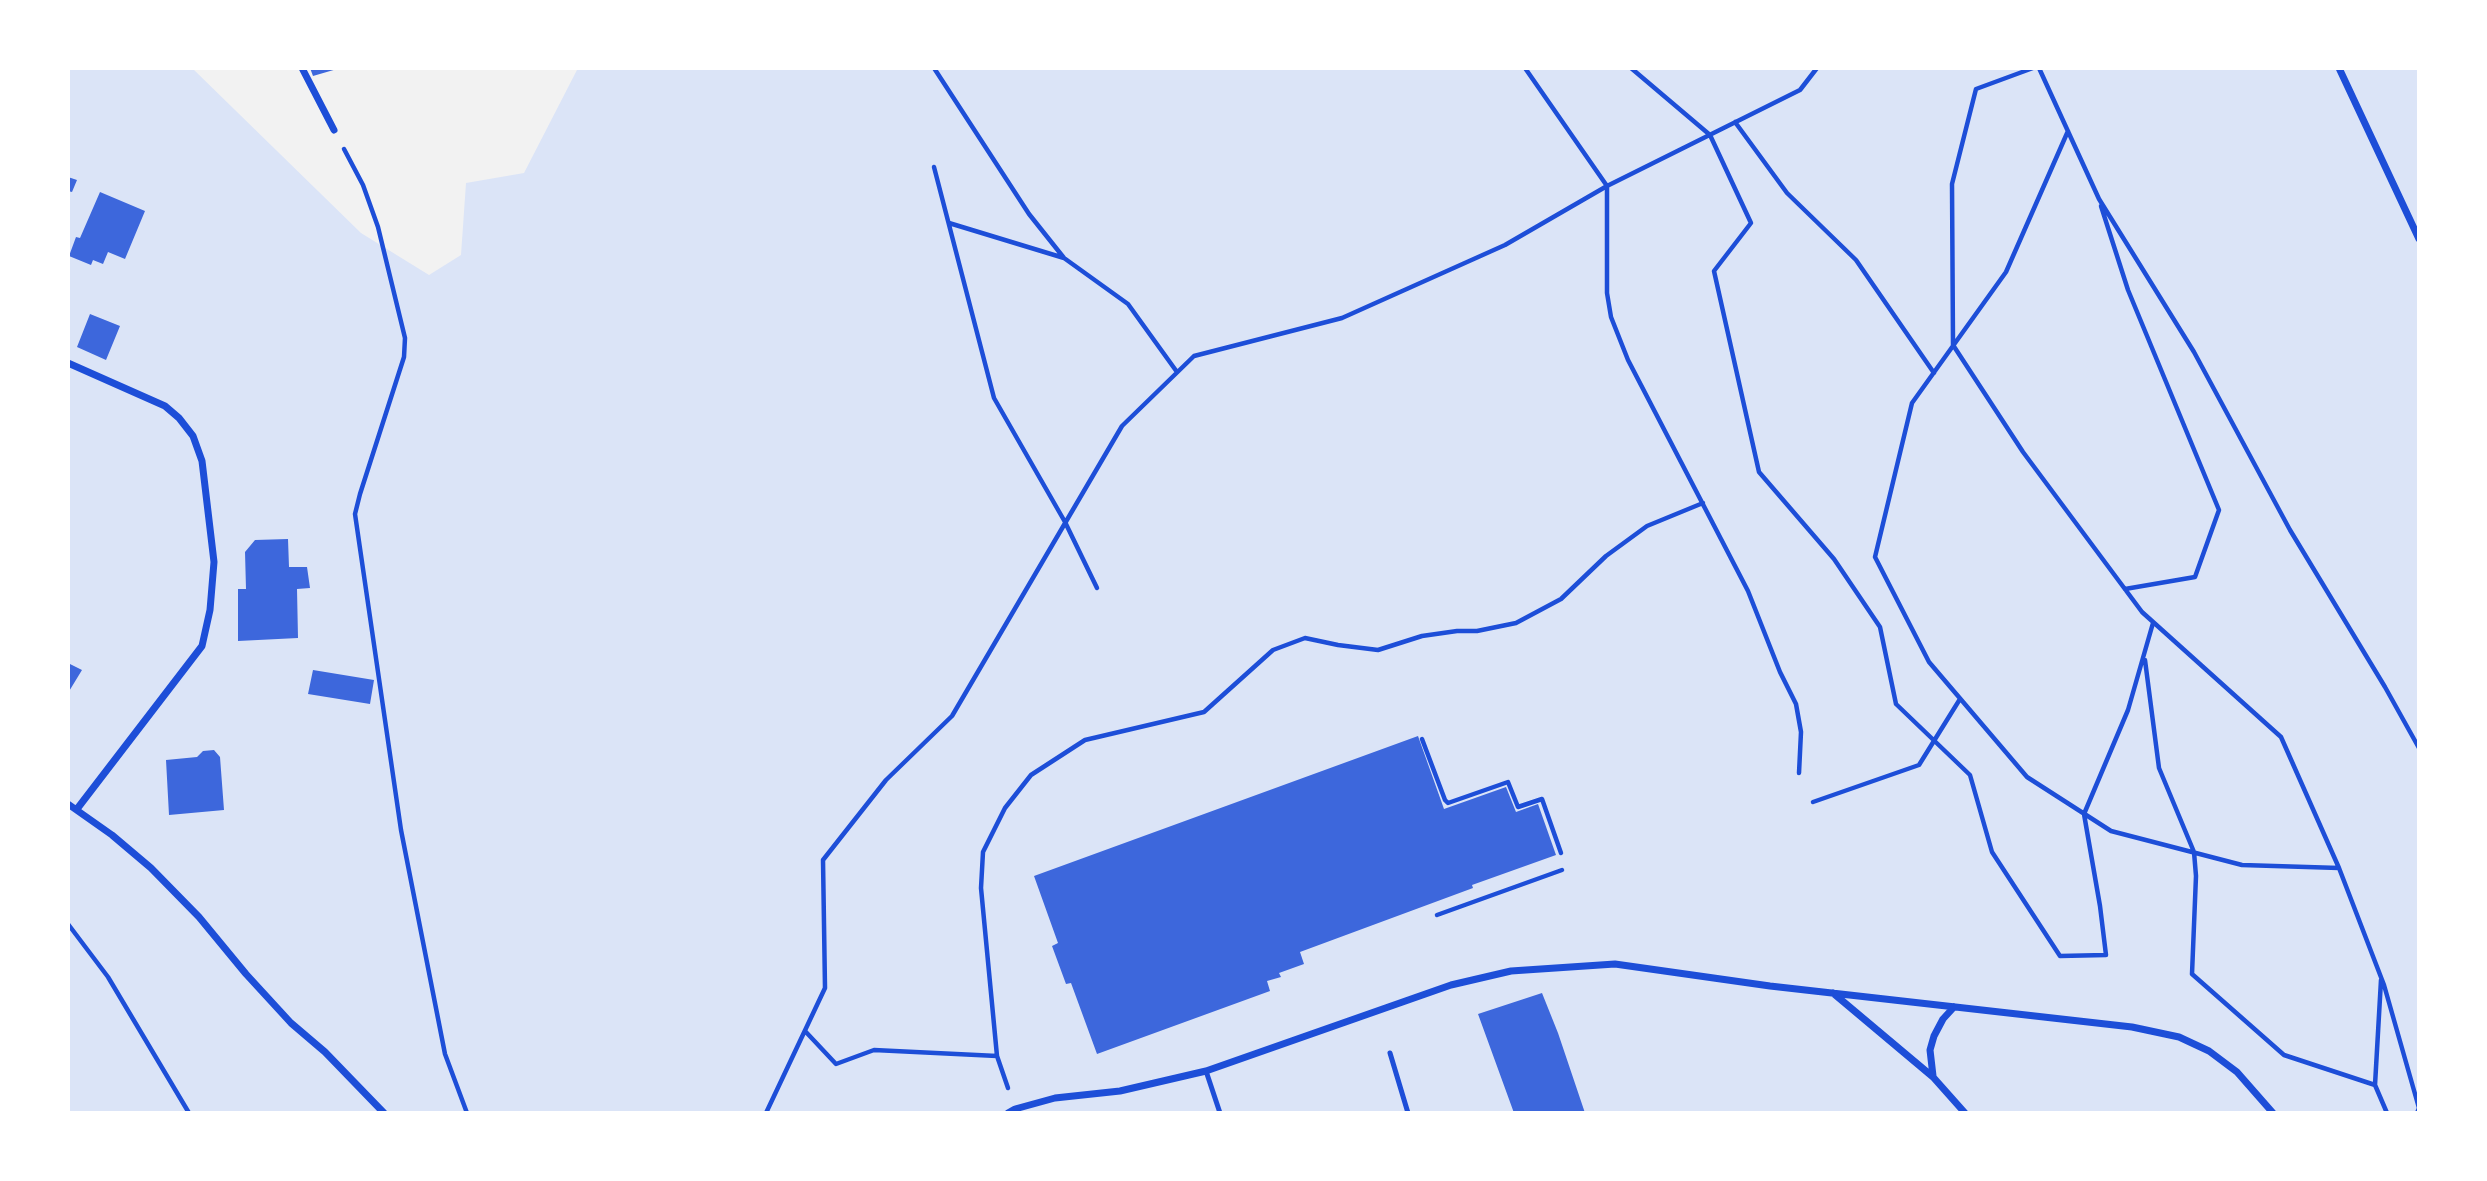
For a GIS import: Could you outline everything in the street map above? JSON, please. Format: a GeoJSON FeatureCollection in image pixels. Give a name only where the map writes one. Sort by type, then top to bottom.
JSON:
{"type":"FeatureCollection","features":[{"type":"Feature","properties":{"kind":"street"},"geometry":{"type":"LineString","coordinates":[[302,68],[334,130]]}},
{"type":"Feature","properties":{"kind":"street"},"geometry":{"type":"LineString","coordinates":[[2339,68],[2419,239]]}},
{"type":"Feature","properties":{"kind":"street"},"geometry":{"type":"LineString","coordinates":[[68,363],[165,406],[193,436],[202,461],[214,562],[210,610],[202,646],[77,809]]}},
{"type":"Feature","properties":{"kind":"street"},"geometry":{"type":"LineString","coordinates":[[68,804],[151,868],[199,917],[291,1023],[325,1052],[384,1113]]}},
{"type":"Feature","properties":{"kind":"street"},"geometry":{"type":"LineString","coordinates":[[1011,1111],[1055,1098],[1120,1091],[1206,1070],[1451,985],[1511,971],[1615,964],[1833,993],[2132,1027],[2179,1037],[2209,1051],[2237,1072],[2273,1113]]}},
{"type":"Feature","properties":{"kind":"street"},"geometry":{"type":"LineString","coordinates":[[1833,993],[1933,1077],[1965,1113]]}},
{"type":"Feature","properties":{"kind":"street"},"geometry":{"type":"LineString","coordinates":[[1933,1077],[1930,1051],[1934,1036],[1943,1019],[1954,1007]]}},
{"type":"Feature","properties":{"kind":"lane"},"geometry":{"type":"LineString","coordinates":[[1390,1052],[1408,1113]]}},
{"type":"Feature","properties":{"kind":"lane"},"geometry":{"type":"LineString","coordinates":[[1206,1070],[1220,1113]]}},
{"type":"Feature","properties":{"kind":"path"},"geometry":{"type":"LineString","coordinates":[[934,68],[1028,214],[1065,258],[1128,304],[1177,373]]}},
{"type":"Feature","properties":{"kind":"path"},"geometry":{"type":"LineString","coordinates":[[1525,68],[1607,186],[1607,293],[1611,317],[1628,360],[1748,591],[1780,672],[1796,704],[1801,732],[1799,772]]}},
{"type":"Feature","properties":{"kind":"path"},"geometry":{"type":"LineString","coordinates":[[1631,68],[1710,135],[1751,223],[1714,271],[1759,472],[1834,559],[1880,627],[1896,704],[1970,775],[1992,852],[2060,956],[2106,955],[2084,814],[2128,710],[2154,623]]}},
{"type":"Feature","properties":{"kind":"path"},"geometry":{"type":"LineString","coordinates":[[766,1113],[825,988],[823,860],[886,780],[952,716],[1122,426],[1194,356],[1342,318],[1505,245],[1607,186],[1800,90],[1817,68]]}},
{"type":"Feature","properties":{"kind":"path"},"geometry":{"type":"LineString","coordinates":[[2033,68],[1976,89],[1952,184],[1953,345],[2023,452],[2125,589],[2154,623],[2281,737],[2339,868],[2381,976],[2418,1108],[2417,1113]]}},
{"type":"Feature","properties":{"kind":"path"},"geometry":{"type":"LineString","coordinates":[[2039,68],[2099,199],[2128,290],[2219,510],[2195,577],[2125,589]]}},
{"type":"Feature","properties":{"kind":"path"},"geometry":{"type":"LineString","coordinates":[[1735,122],[1787,193],[1856,260],[1934,373]]}},
{"type":"Feature","properties":{"kind":"path"},"geometry":{"type":"LineString","coordinates":[[334,130],[363,185],[378,227],[405,338],[404,356],[355,514],[401,830],[445,1054],[467,1113]]}},
{"type":"Feature","properties":{"kind":"path"},"geometry":{"type":"LineString","coordinates":[[2068,131],[2006,272],[1912,402],[1875,557],[1928,662],[2027,777],[2111,831],[2242,865],[2339,868]]}},
{"type":"Feature","properties":{"kind":"path"},"geometry":{"type":"LineString","coordinates":[[934,167],[994,398],[1065,522],[1097,588]]}},
{"type":"Feature","properties":{"kind":"path"},"geometry":{"type":"LineString","coordinates":[[2099,199],[2194,352],[2290,530],[2419,748]]}},
{"type":"Feature","properties":{"kind":"path"},"geometry":{"type":"LineString","coordinates":[[949,222],[1065,258]]}},
{"type":"Feature","properties":{"kind":"path"},"geometry":{"type":"LineString","coordinates":[[1011,1111],[997,1056],[981,888],[983,852],[1004,808],[1031,775],[1085,740],[1204,712],[1273,650],[1305,638],[1378,650],[1422,636],[1477,631],[1516,623],[1562,599],[1606,556],[1647,526],[1703,503]]}},
{"type":"Feature","properties":{"kind":"path"},"geometry":{"type":"LineString","coordinates":[[2144,655],[2159,768],[2194,852],[2196,876],[2192,974],[2284,1055],[2375,1085]]}},
{"type":"Feature","properties":{"kind":"path"},"geometry":{"type":"LineString","coordinates":[[1813,802],[1919,765],[1960,699]]}},
{"type":"Feature","properties":{"kind":"path"},"geometry":{"type":"LineString","coordinates":[[1422,738],[1448,803],[1508,782],[1518,807],[1542,799],[1561,853]]}},
{"type":"Feature","properties":{"kind":"path"},"geometry":{"type":"LineString","coordinates":[[1437,915],[1562,870]]}},
{"type":"Feature","properties":{"kind":"path"},"geometry":{"type":"LineString","coordinates":[[68,924],[108,976],[189,1113]]}},
{"type":"Feature","properties":{"kind":"path"},"geometry":{"type":"LineString","coordinates":[[2381,976],[2375,1085],[2387,1113]]}},
{"type":"Feature","properties":{"kind":"path"},"geometry":{"type":"LineString","coordinates":[[805,1031],[836,1064],[874,1050],[997,1056]]}},
{"type":"Feature","properties":{"kind":"shaded area"},"geometry":{"type":"Polygon","coordinates":[[[68,68],[192,68],[361,233],[429,275],[461,255],[466,183],[524,173],[578,68],[2419,68],[2419,1113],[68,1113],[68,68]]]}},
{"type":"Feature","properties":{"kind":"building"},"geometry":{"type":"Polygon","coordinates":[[[310,68],[337,68],[337,69],[313,76],[310,68]]]}},
{"type":"Feature","properties":{"kind":"building"},"geometry":{"type":"Polygon","coordinates":[[[68,177],[77,180],[72,192],[68,191],[68,177]]]}},
{"type":"Feature","properties":{"kind":"building"},"geometry":{"type":"Polygon","coordinates":[[[100,192],[145,211],[125,259],[108,252],[103,264],[93,260],[91,265],[69,256],[100,192]]]}},
{"type":"Feature","properties":{"kind":"building"},"geometry":{"type":"Polygon","coordinates":[[[90,314],[120,326],[106,360],[77,347],[90,314]]]}},
{"type":"Feature","properties":{"kind":"building"},"geometry":{"type":"Polygon","coordinates":[[[288,539],[289,567],[307,567],[310,588],[297,589],[298,638],[238,641],[238,589],[246,589],[245,552],[255,540],[288,539]]]}},
{"type":"Feature","properties":{"kind":"building"},"geometry":{"type":"Polygon","coordinates":[[[68,663],[82,670],[68,693],[68,663]]]}},
{"type":"Feature","properties":{"kind":"building"},"geometry":{"type":"Polygon","coordinates":[[[313,670],[374,680],[370,704],[308,694],[313,670]]]}},
{"type":"Feature","properties":{"kind":"building"},"geometry":{"type":"Polygon","coordinates":[[[1418,736],[1444,809],[1506,787],[1516,812],[1538,804],[1556,855],[1300,952],[1304,964],[1279,973],[1281,977],[1267,981],[1270,991],[1097,1054],[1071,983],[1066,984],[1052,946],[1058,943],[1034,876],[1418,736]]]}},
{"type":"Feature","properties":{"kind":"building"},"geometry":{"type":"Polygon","coordinates":[[[214,750],[220,757],[224,810],[169,815],[166,760],[197,757],[203,751],[214,750]]]}},
{"type":"Feature","properties":{"kind":"building"},"geometry":{"type":"Polygon","coordinates":[[[1542,993],[1585,1113],[1514,1113],[1478,1014],[1542,993]]]}}]}
